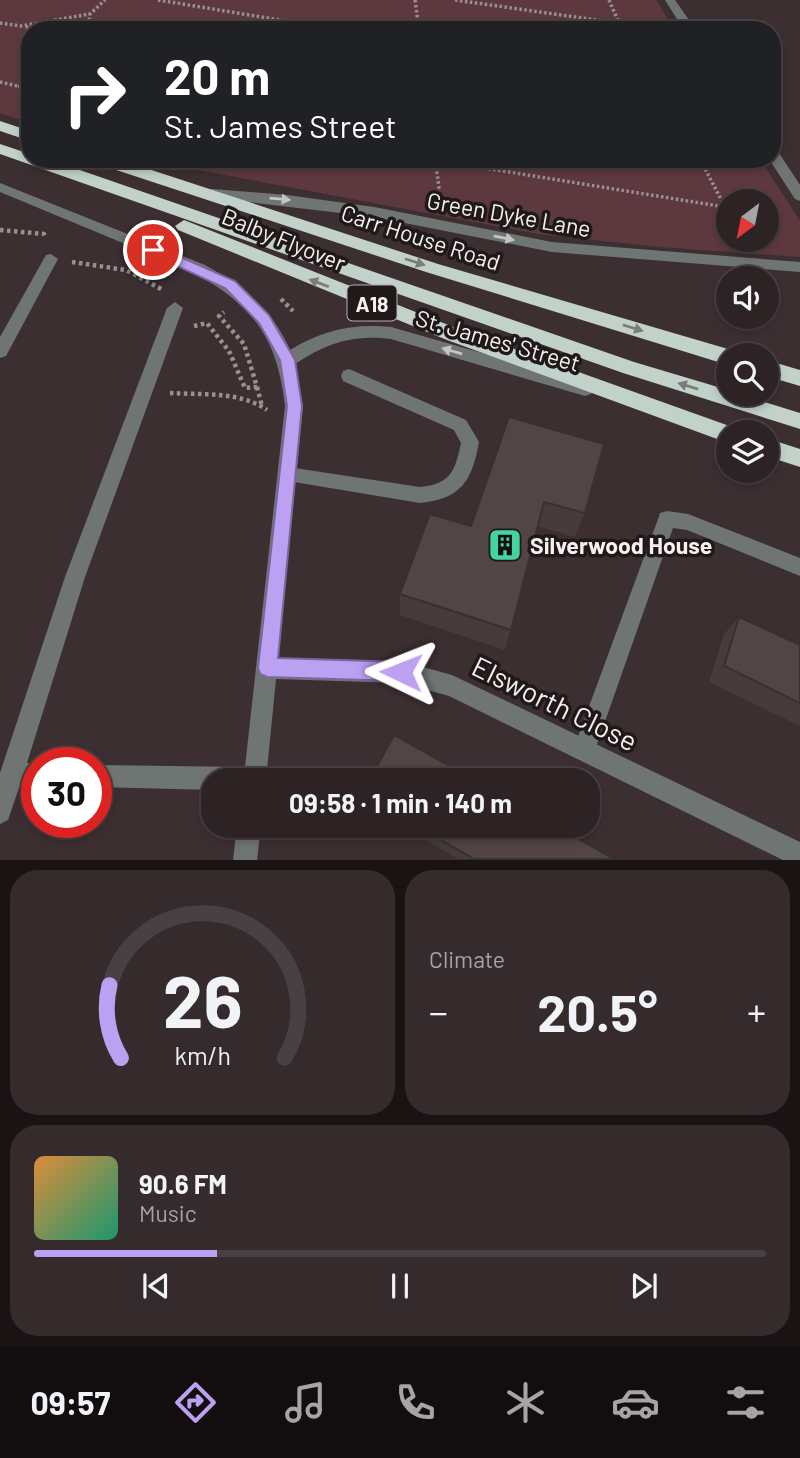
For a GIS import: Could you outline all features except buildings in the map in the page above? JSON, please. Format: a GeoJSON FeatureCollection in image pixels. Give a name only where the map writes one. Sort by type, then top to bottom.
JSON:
{"type":"FeatureCollection","features":[{"type":"Feature","properties":{"kind":"highway"},"geometry":{"type":"LineString","coordinates":[[0,126],[21,133]]}},
{"type":"Feature","properties":{"kind":"highway","name":"A18"},"geometry":{"type":"LineString","coordinates":[[0,149],[21,156]]}},
{"type":"Feature","properties":{"kind":"highway","name":"Balby Flyover"},"geometry":{"type":"LineString","coordinates":[[51,168],[290,271],[716,430]]}},
{"type":"Feature","properties":{"kind":"highway","name":"A18"},"geometry":{"type":"LineString","coordinates":[[57,168],[630,368],[800,421]]}},
{"type":"Feature","properties":{"kind":"highway","name":"Carr House Road"},"geometry":{"type":"LineString","coordinates":[[130,168],[432,268],[716,352]]}},
{"type":"Feature","properties":{"kind":"highway"},"geometry":{"type":"LineString","coordinates":[[779,372],[800,378]]}},
{"type":"Feature","properties":{"kind":"highway"},"geometry":{"type":"LineString","coordinates":[[779,451],[800,458]]}},
{"type":"Feature","properties":{"kind":"street"},"geometry":{"type":"LineString","coordinates":[[670,0],[684,21]]}},
{"type":"Feature","properties":{"kind":"street"},"geometry":{"type":"LineString","coordinates":[[781,167],[800,196]]}},
{"type":"Feature","properties":{"kind":"street"},"geometry":{"type":"LineString","coordinates":[[0,187],[200,269],[230,284],[261,315],[288,360],[295,406],[256,768]]}},
{"type":"Feature","properties":{"kind":"street","name":"Green Dyke Lane"},"geometry":{"type":"LineString","coordinates":[[212,194],[287,200],[552,247],[800,267]]}},
{"type":"Feature","properties":{"kind":"street"},"geometry":{"type":"LineString","coordinates":[[0,352],[51,259]]}},
{"type":"Feature","properties":{"kind":"street"},"geometry":{"type":"LineString","coordinates":[[0,812],[75,577],[175,309]]}},
{"type":"Feature","properties":{"kind":"street","name":"St. James' Street"},"geometry":{"type":"LineString","coordinates":[[288,360],[314,342],[346,331],[368,329],[391,333],[659,410]]}},
{"type":"Feature","properties":{"kind":"street"},"geometry":{"type":"LineString","coordinates":[[288,475],[420,497],[446,490],[464,471],[470,442],[460,425],[349,376]]}},
{"type":"Feature","properties":{"kind":"street"},"geometry":{"type":"LineString","coordinates":[[584,750],[667,519],[688,522],[800,567]]}},
{"type":"Feature","properties":{"kind":"street","name":"Elsworth Close"},"geometry":{"type":"LineString","coordinates":[[267,668],[401,672],[452,686],[800,855]]}},
{"type":"Feature","properties":{"kind":"street"},"geometry":{"type":"LineString","coordinates":[[11,774],[21,774]]}},
{"type":"Feature","properties":{"kind":"street"},"geometry":{"type":"LineString","coordinates":[[112,776],[201,779]]}},
{"type":"Feature","properties":{"kind":"street"},"geometry":{"type":"LineString","coordinates":[[246,859],[248,838]]}},
{"type":"Feature","properties":{"kind":"path"},"geometry":{"type":"LineString","coordinates":[[50,21],[90,14],[105,0]]}},
{"type":"Feature","properties":{"kind":"path"},"geometry":{"type":"LineString","coordinates":[[158,0],[286,21]]}},
{"type":"Feature","properties":{"kind":"path"},"geometry":{"type":"LineString","coordinates":[[415,0],[418,21]]}},
{"type":"Feature","properties":{"kind":"path"},"geometry":{"type":"LineString","coordinates":[[455,0],[604,21]]}},
{"type":"Feature","properties":{"kind":"path"},"geometry":{"type":"LineString","coordinates":[[515,0],[518,9]]}},
{"type":"Feature","properties":{"kind":"path"},"geometry":{"type":"LineString","coordinates":[[609,0],[617,21]]}},
{"type":"Feature","properties":{"kind":"path"},"geometry":{"type":"LineString","coordinates":[[89,21],[90,14]]}},
{"type":"Feature","properties":{"kind":"path"},"geometry":{"type":"LineString","coordinates":[[0,23],[21,26]]}},
{"type":"Feature","properties":{"kind":"path"},"geometry":{"type":"LineString","coordinates":[[0,82],[21,88]]}},
{"type":"Feature","properties":{"kind":"path"},"geometry":{"type":"LineString","coordinates":[[428,223],[439,187],[435,168]]}},
{"type":"Feature","properties":{"kind":"path"},"geometry":{"type":"LineString","coordinates":[[483,168],[725,207],[705,168]]}},
{"type":"Feature","properties":{"kind":"path"},"geometry":{"type":"LineString","coordinates":[[0,230],[44,234],[51,259],[126,270],[170,294],[175,309]]}},
{"type":"Feature","properties":{"kind":"path"},"geometry":{"type":"LineString","coordinates":[[224,312],[219,316],[244,344],[262,406],[291,436]]}},
{"type":"Feature","properties":{"kind":"path"},"geometry":{"type":"LineString","coordinates":[[166,333],[206,323],[229,351],[245,388],[257,387]]}},
{"type":"Feature","properties":{"kind":"path"},"geometry":{"type":"LineString","coordinates":[[145,392],[230,397],[262,406]]}},
{"type":"Feature","properties":{"kind":"shaded area"},"geometry":{"type":"Polygon","coordinates":[[[0,0],[656,0],[669,21],[21,21],[21,120],[0,113],[0,0]]]}},
{"type":"Feature","properties":{"kind":"shaded area"},"geometry":{"type":"Polygon","coordinates":[[[188,168],[766,168],[800,221],[800,257],[730,252],[779,252],[779,189],[716,189],[716,251],[538,234],[188,168]]]}},
{"type":"Feature","properties":{"kind":"place","name":"Silverwood House"},"geometry":{"type":"Point","coordinates":[505,545]}},
{"type":"Feature","properties":{"kind":"route"},"geometry":{"type":"LineString","coordinates":[[153,250],[230,284],[264,319],[288,360],[295,406],[267,668],[401,672]]}}]}
